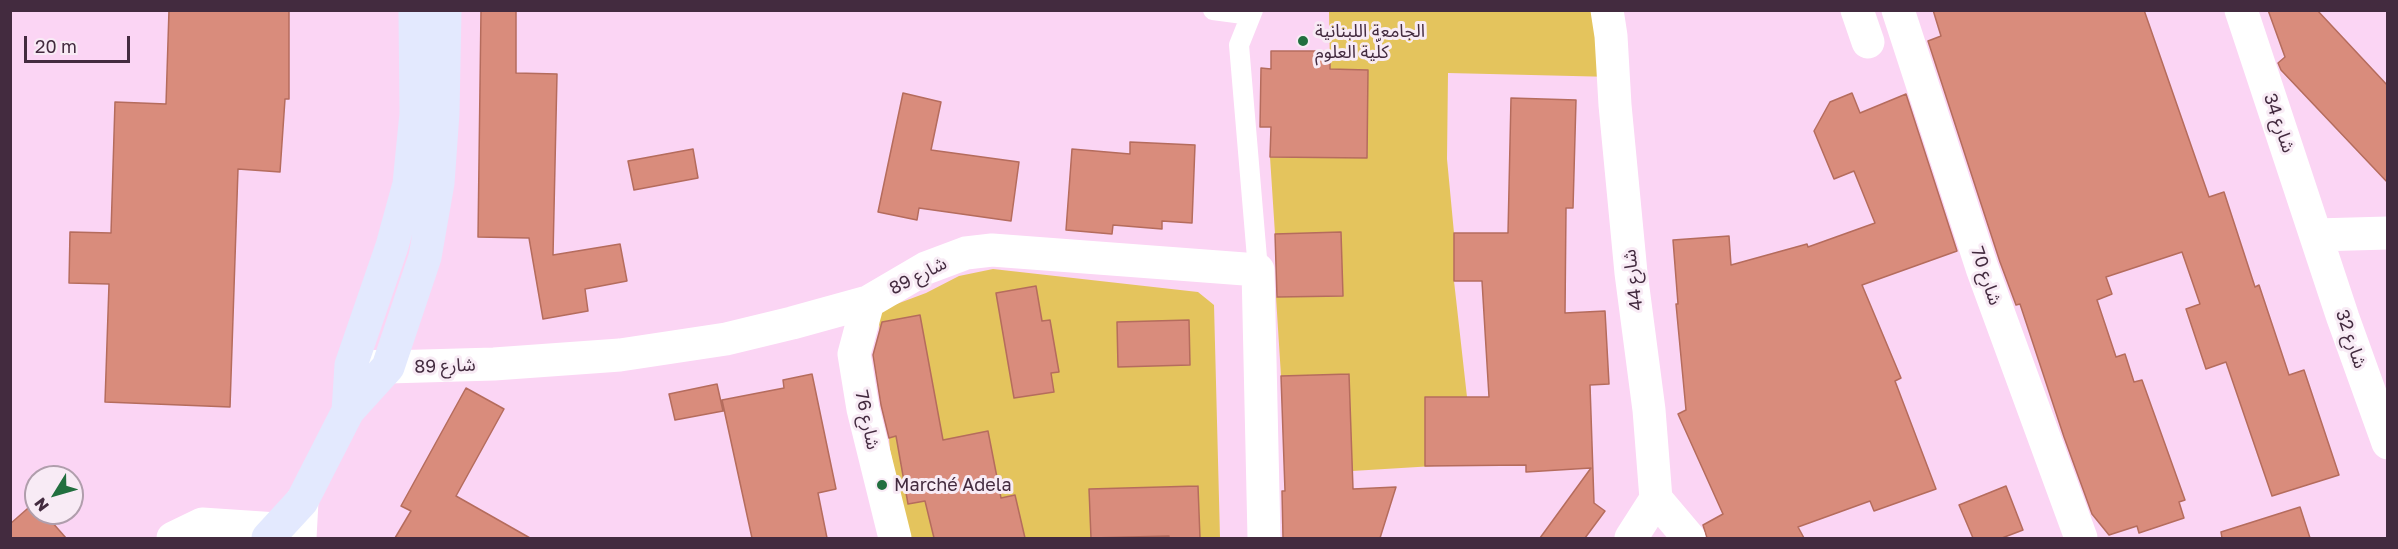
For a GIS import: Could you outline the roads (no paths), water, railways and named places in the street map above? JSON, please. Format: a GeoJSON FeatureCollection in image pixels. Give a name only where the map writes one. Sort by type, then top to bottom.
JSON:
{"type":"FeatureCollection","features":[{"type":"Feature","properties":{"kind":"street"},"geometry":{"type":"LineString","coordinates":[[173,538],[202,524],[282,535],[348,411],[388,368],[425,257],[438,183],[415,10]]}},
{"type":"Feature","properties":{"kind":"street"},"geometry":{"type":"LineString","coordinates":[[348,411],[351,365],[393,246],[430,114],[445,10]]}},
{"type":"Feature","properties":{"kind":"street","name":"شارع 44"},"geometry":{"type":"LineString","coordinates":[[1607,10],[1631,273],[1649,410],[1656,499]]}},
{"type":"Feature","properties":{"kind":"street"},"geometry":{"type":"LineString","coordinates":[[1857,10],[1868,42]]}},
{"type":"Feature","properties":{"kind":"street","name":"شارع 70"},"geometry":{"type":"LineString","coordinates":[[1898,10],[1982,268],[2081,538]]}},
{"type":"Feature","properties":{"kind":"street","name":"شارع 34"},"geometry":{"type":"LineString","coordinates":[[2241,10],[2316,235]]}},
{"type":"Feature","properties":{"kind":"street"},"geometry":{"type":"LineString","coordinates":[[2316,235],[2388,233]]}},
{"type":"Feature","properties":{"kind":"street","name":"شارع 32"},"geometry":{"type":"LineString","coordinates":[[2316,235],[2388,443]]}},
{"type":"Feature","properties":{"kind":"street","name":"شارع 89"},"geometry":{"type":"LineString","coordinates":[[351,365],[388,368],[494,364],[620,355],[726,339],[868,302],[926,268],[966,253],[992,250],[1258,270]]}},
{"type":"Feature","properties":{"kind":"street"},"geometry":{"type":"LineString","coordinates":[[1258,270],[1264,538]]}},
{"type":"Feature","properties":{"kind":"street","name":"شارع 76"},"geometry":{"type":"LineString","coordinates":[[868,302],[854,354],[863,408],[895,538]]}},
{"type":"Feature","properties":{"kind":"street"},"geometry":{"type":"LineString","coordinates":[[1631,538],[1656,499],[1689,538]]}},
{"type":"Feature","properties":{"kind":"lane"},"geometry":{"type":"LineString","coordinates":[[1213,10],[1252,13],[1239,45],[1258,270]]}},
{"type":"Feature","properties":{"kind":"place","name":"الجامعة اللبنانية كلّية العلوم"},"geometry":{"type":"Point","coordinates":[1303,41]}},
{"type":"Feature","properties":{"kind":"place","name":"Marché Adela"},"geometry":{"type":"Point","coordinates":[882,485]}}]}
